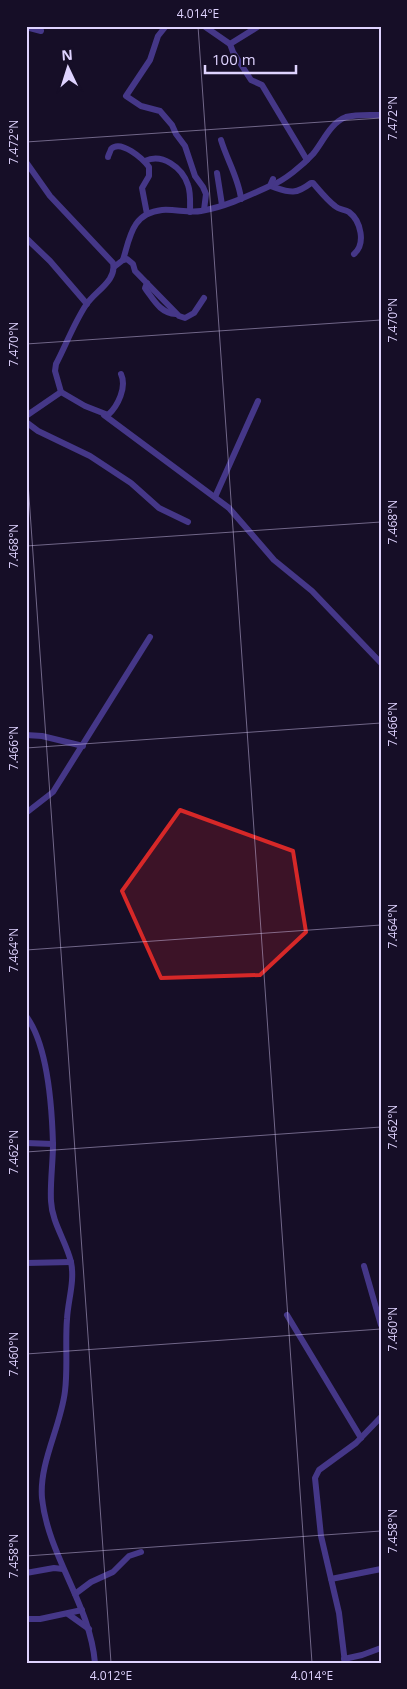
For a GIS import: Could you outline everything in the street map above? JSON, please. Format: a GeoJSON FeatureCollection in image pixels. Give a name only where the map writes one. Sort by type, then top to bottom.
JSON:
{"type":"FeatureCollection","features":[{"type":"Feature","properties":{"kind":"street"},"geometry":{"type":"LineString","coordinates":[[166,26],[158,36],[150,60],[126,96],[141,106],[160,111],[172,125],[185,146],[195,176],[206,194],[204,210]]}},
{"type":"Feature","properties":{"kind":"street"},"geometry":{"type":"LineString","coordinates":[[204,26],[230,44],[251,80],[262,85],[306,160]]}},
{"type":"Feature","properties":{"kind":"street"},"geometry":{"type":"LineString","coordinates":[[230,44],[259,26]]}},
{"type":"Feature","properties":{"kind":"street"},"geometry":{"type":"LineString","coordinates":[[26,27],[41,31]]}},
{"type":"Feature","properties":{"kind":"street"},"geometry":{"type":"LineString","coordinates":[[114,267],[123,260],[128,238],[136,224],[147,214],[163,210],[190,212],[204,210],[240,199],[284,180],[312,155],[332,128],[346,118],[365,114],[381,115]]}},
{"type":"Feature","properties":{"kind":"street"},"geometry":{"type":"LineString","coordinates":[[221,140],[228,162],[236,178],[240,199]]}},
{"type":"Feature","properties":{"kind":"street"},"geometry":{"type":"LineString","coordinates":[[108,157],[111,150],[121,146],[126,147],[145,161],[149,167],[149,176],[142,188],[142,193],[145,198],[147,214]]}},
{"type":"Feature","properties":{"kind":"street"},"geometry":{"type":"LineString","coordinates":[[145,161],[152,158],[160,159],[174,165],[183,174],[188,185],[190,212]]}},
{"type":"Feature","properties":{"kind":"street"},"geometry":{"type":"LineString","coordinates":[[26,162],[50,196],[113,263],[114,267],[112,277],[87,304],[56,364],[56,376],[61,392],[104,414],[230,508],[274,560],[312,591],[381,663]]}},
{"type":"Feature","properties":{"kind":"street"},"geometry":{"type":"LineString","coordinates":[[217,173],[222,205]]}},
{"type":"Feature","properties":{"kind":"street"},"geometry":{"type":"LineString","coordinates":[[270,186],[273,179]]}},
{"type":"Feature","properties":{"kind":"street"},"geometry":{"type":"LineString","coordinates":[[270,186],[295,192],[313,183],[336,208],[345,209],[351,214],[357,224],[361,237],[358,250],[354,254]]}},
{"type":"Feature","properties":{"kind":"street"},"geometry":{"type":"LineString","coordinates":[[26,238],[50,261],[87,304]]}},
{"type":"Feature","properties":{"kind":"street"},"geometry":{"type":"LineString","coordinates":[[123,260],[133,264],[135,271],[147,283],[145,288],[147,291],[167,313],[185,318],[194,313],[204,298]]}},
{"type":"Feature","properties":{"kind":"street"},"geometry":{"type":"LineString","coordinates":[[104,414],[108,415],[118,403],[123,387],[121,374]]}},
{"type":"Feature","properties":{"kind":"street"},"geometry":{"type":"LineString","coordinates":[[26,416],[61,392]]}},
{"type":"Feature","properties":{"kind":"street"},"geometry":{"type":"LineString","coordinates":[[215,497],[258,401]]}},
{"type":"Feature","properties":{"kind":"street"},"geometry":{"type":"LineString","coordinates":[[26,422],[38,431],[90,456],[131,483],[159,508],[188,522]]}},
{"type":"Feature","properties":{"kind":"street"},"geometry":{"type":"LineString","coordinates":[[26,813],[53,792],[150,637]]}},
{"type":"Feature","properties":{"kind":"street"},"geometry":{"type":"LineString","coordinates":[[371,653],[381,651]]}},
{"type":"Feature","properties":{"kind":"street"},"geometry":{"type":"LineString","coordinates":[[26,735],[42,736],[83,746]]}},
{"type":"Feature","properties":{"kind":"street"},"geometry":{"type":"LineString","coordinates":[[26,1016],[36,1032],[43,1054],[49,1092],[53,1144],[51,1203],[54,1219],[71,1262],[72,1281],[67,1317],[65,1390],[42,1486],[45,1515],[63,1569],[89,1629],[95,1663]]}},
{"type":"Feature","properties":{"kind":"street"},"geometry":{"type":"LineString","coordinates":[[26,1143],[53,1144]]}},
{"type":"Feature","properties":{"kind":"street"},"geometry":{"type":"LineString","coordinates":[[26,1263],[71,1262]]}},
{"type":"Feature","properties":{"kind":"street"},"geometry":{"type":"LineString","coordinates":[[364,1266],[381,1325]]}},
{"type":"Feature","properties":{"kind":"street"},"geometry":{"type":"LineString","coordinates":[[287,1315],[361,1438]]}},
{"type":"Feature","properties":{"kind":"street"},"geometry":{"type":"LineString","coordinates":[[381,1417],[361,1438],[319,1470],[315,1478],[321,1536],[342,1629],[344,1661],[381,1648]]}},
{"type":"Feature","properties":{"kind":"street"},"geometry":{"type":"LineString","coordinates":[[75,1594],[91,1582],[113,1572],[125,1559],[141,1552]]}},
{"type":"Feature","properties":{"kind":"street"},"geometry":{"type":"LineString","coordinates":[[26,1573],[54,1568],[63,1569]]}},
{"type":"Feature","properties":{"kind":"street"},"geometry":{"type":"LineString","coordinates":[[331,1579],[381,1569]]}},
{"type":"Feature","properties":{"kind":"street"},"geometry":{"type":"LineString","coordinates":[[26,1619],[40,1619],[82,1610]]}},
{"type":"Feature","properties":{"kind":"street"},"geometry":{"type":"LineString","coordinates":[[68,1614],[89,1629]]}},
{"type":"Feature","properties":{"kind":"highlighted area"},"geometry":{"type":"Polygon","coordinates":[[[180,810],[293,851],[306,932],[260,975],[161,978],[122,891],[180,810]]]}}]}
